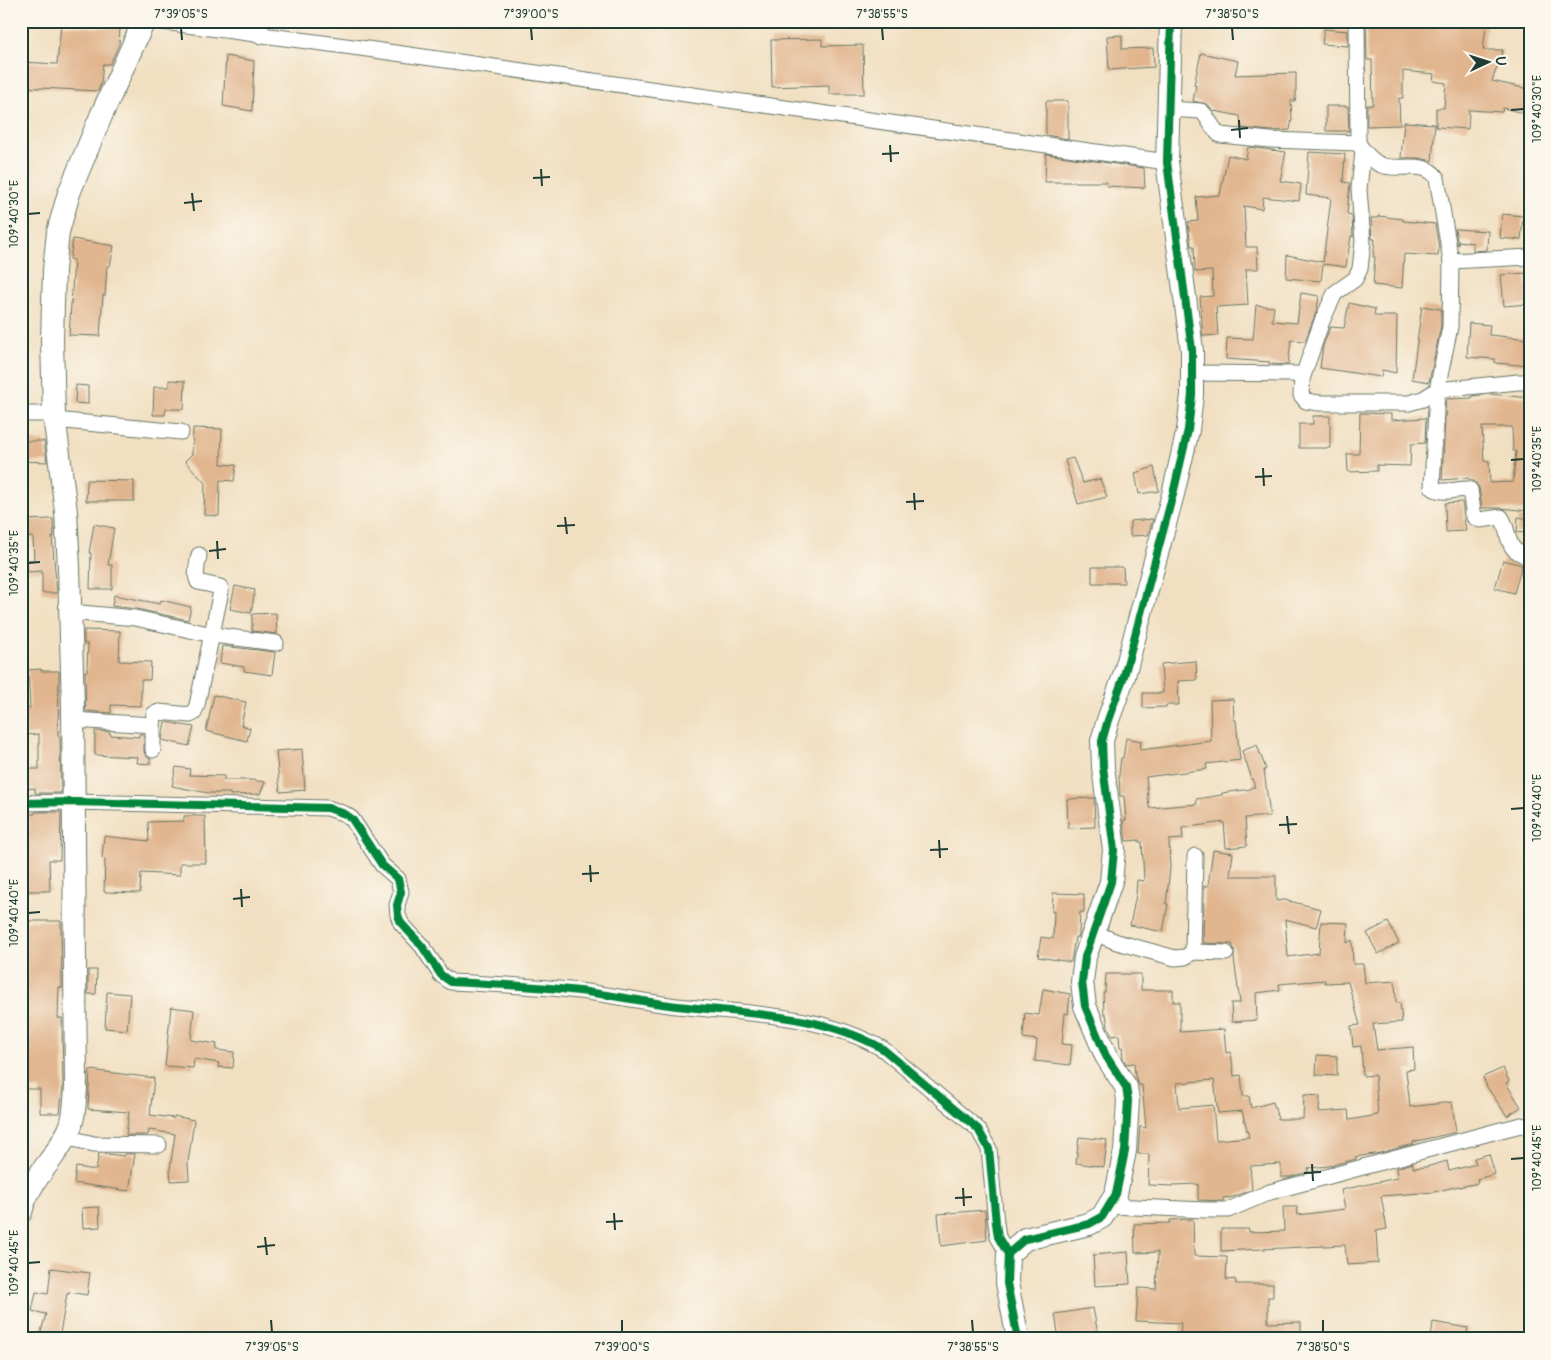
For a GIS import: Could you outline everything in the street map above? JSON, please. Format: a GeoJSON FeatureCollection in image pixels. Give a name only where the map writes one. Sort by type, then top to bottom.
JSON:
{"type":"FeatureCollection","features":[{"type":"Feature","properties":{"kind":"street"},"geometry":{"type":"LineString","coordinates":[[21,1212],[36,1179],[66,1137],[74,1114],[76,1066],[73,720],[66,512],[54,417],[52,290],[55,251],[60,224],[79,168],[144,21]]}},
{"type":"Feature","properties":{"kind":"street"},"geometry":{"type":"LineString","coordinates":[[156,21],[260,29],[354,47],[1167,162]]}},
{"type":"Feature","properties":{"kind":"street"},"geometry":{"type":"LineString","coordinates":[[1008,1254],[1025,1239],[1089,1224],[1102,1217],[1116,1194],[1125,1151],[1128,1100],[1126,1088],[1106,1056],[1085,1006],[1082,982],[1085,957],[1110,882],[1114,850],[1103,767],[1102,741],[1124,676],[1173,494],[1188,430],[1192,395],[1192,350],[1167,162],[1171,21]]}},
{"type":"Feature","properties":{"kind":"street"},"geometry":{"type":"LineString","coordinates":[[1357,21],[1360,147],[1359,190],[1363,242],[1360,270],[1355,279],[1335,293],[1322,321],[1302,378],[1301,395],[1306,401],[1319,402],[1409,403],[1422,399],[1438,390],[1530,382]]}},
{"type":"Feature","properties":{"kind":"street"},"geometry":{"type":"LineString","coordinates":[[1168,110],[1202,111],[1206,114],[1214,130],[1220,134],[1360,147],[1381,165],[1422,168],[1434,173],[1451,261],[1450,327],[1438,390],[1432,487],[1435,490],[1443,491],[1468,488],[1470,490],[1474,517],[1480,520],[1501,517],[1514,549],[1530,559]]}},
{"type":"Feature","properties":{"kind":"street"},"geometry":{"type":"LineString","coordinates":[[1451,261],[1530,257]]}},
{"type":"Feature","properties":{"kind":"street"},"geometry":{"type":"LineString","coordinates":[[1192,373],[1295,374],[1302,378]]}},
{"type":"Feature","properties":{"kind":"street"},"geometry":{"type":"LineString","coordinates":[[21,414],[181,432]]}},
{"type":"Feature","properties":{"kind":"street"},"geometry":{"type":"LineString","coordinates":[[153,750],[152,725],[156,712],[188,716],[194,712],[213,635],[221,591],[220,587],[216,585],[198,582],[196,573],[199,555]]}},
{"type":"Feature","properties":{"kind":"street"},"geometry":{"type":"LineString","coordinates":[[70,612],[135,618],[213,635],[276,643]]}},
{"type":"Feature","properties":{"kind":"street"},"geometry":{"type":"LineString","coordinates":[[73,720],[152,725]]}},
{"type":"Feature","properties":{"kind":"street"},"geometry":{"type":"LineString","coordinates":[[21,803],[73,802],[251,807],[312,806],[338,810],[352,819],[382,865],[398,879],[401,892],[397,905],[401,923],[422,946],[441,975],[451,982],[579,991],[676,1006],[818,1022],[865,1039],[883,1049],[978,1129],[984,1138],[989,1149],[998,1237],[1008,1254],[1007,1282],[1018,1339]]}},
{"type":"Feature","properties":{"kind":"street"},"geometry":{"type":"LineString","coordinates":[[1193,952],[1194,856]]}},
{"type":"Feature","properties":{"kind":"street"},"geometry":{"type":"LineString","coordinates":[[1094,933],[1117,942],[1175,958],[1185,957],[1193,952],[1226,953]]}},
{"type":"Feature","properties":{"kind":"street"},"geometry":{"type":"LineString","coordinates":[[1110,1206],[1228,1210],[1270,1192],[1505,1129],[1521,1125],[1530,1127]]}},
{"type":"Feature","properties":{"kind":"street"},"geometry":{"type":"LineString","coordinates":[[66,1137],[94,1144],[159,1145]]}},
{"type":"Feature","properties":{"kind":"building"},"geometry":{"type":"Polygon","coordinates":[[[1366,21],[1458,21],[1486,25],[1483,50],[1503,50],[1492,81],[1528,89],[1523,113],[1503,108],[1502,112],[1469,110],[1468,129],[1436,127],[1436,108],[1444,108],[1446,83],[1433,81],[1434,74],[1403,71],[1403,98],[1399,98],[1400,125],[1367,126],[1367,105],[1373,105],[1372,60],[1367,60],[1366,21]]]}},
{"type":"Feature","properties":{"kind":"building"},"geometry":{"type":"Polygon","coordinates":[[[61,25],[120,28],[119,44],[110,64],[103,64],[98,91],[21,87],[21,62],[57,64],[61,25]]]}},
{"type":"Feature","properties":{"kind":"building"},"geometry":{"type":"Polygon","coordinates":[[[1324,29],[1348,31],[1348,46],[1322,44],[1324,29]]]}},
{"type":"Feature","properties":{"kind":"building"},"geometry":{"type":"Polygon","coordinates":[[[1122,35],[1122,49],[1153,48],[1154,67],[1109,70],[1107,36],[1122,35]]]}},
{"type":"Feature","properties":{"kind":"building"},"geometry":{"type":"Polygon","coordinates":[[[822,39],[822,46],[863,45],[864,94],[829,94],[829,85],[772,87],[771,40],[822,39]]]}},
{"type":"Feature","properties":{"kind":"building"},"geometry":{"type":"Polygon","coordinates":[[[1201,53],[1238,61],[1235,75],[1296,73],[1296,96],[1295,101],[1291,101],[1292,119],[1290,130],[1271,131],[1241,128],[1240,116],[1214,111],[1207,104],[1193,101],[1196,85],[1194,85],[1201,53]]]}},
{"type":"Feature","properties":{"kind":"building"},"geometry":{"type":"Polygon","coordinates":[[[226,56],[254,61],[252,111],[223,106],[226,56]]]}},
{"type":"Feature","properties":{"kind":"building"},"geometry":{"type":"Polygon","coordinates":[[[1046,101],[1068,101],[1068,139],[1046,135],[1046,101]]]}},
{"type":"Feature","properties":{"kind":"building"},"geometry":{"type":"Polygon","coordinates":[[[1326,106],[1348,106],[1349,131],[1326,131],[1326,106]]]}},
{"type":"Feature","properties":{"kind":"building"},"geometry":{"type":"Polygon","coordinates":[[[1404,122],[1435,124],[1432,161],[1419,158],[1401,158],[1404,122]]]}},
{"type":"Feature","properties":{"kind":"building"},"geometry":{"type":"Polygon","coordinates":[[[1248,147],[1286,152],[1280,181],[1301,184],[1299,201],[1263,197],[1262,209],[1244,206],[1246,247],[1257,247],[1258,269],[1246,269],[1248,305],[1216,307],[1218,335],[1203,336],[1200,297],[1213,296],[1212,271],[1195,272],[1194,246],[1191,246],[1188,222],[1198,221],[1196,197],[1220,195],[1228,155],[1246,159],[1248,147]]]}},
{"type":"Feature","properties":{"kind":"building"},"geometry":{"type":"Polygon","coordinates":[[[1309,152],[1345,154],[1343,182],[1350,183],[1347,214],[1352,215],[1353,237],[1351,236],[1346,267],[1323,264],[1321,281],[1286,278],[1287,255],[1323,262],[1331,198],[1306,195],[1309,152]]]}},
{"type":"Feature","properties":{"kind":"building"},"geometry":{"type":"Polygon","coordinates":[[[1046,154],[1144,168],[1145,188],[1107,186],[1107,182],[1045,182],[1046,154]]]}},
{"type":"Feature","properties":{"kind":"building"},"geometry":{"type":"Polygon","coordinates":[[[1502,214],[1523,216],[1521,240],[1500,238],[1502,214]]]}},
{"type":"Feature","properties":{"kind":"building"},"geometry":{"type":"Polygon","coordinates":[[[1378,216],[1435,224],[1439,248],[1438,256],[1404,254],[1402,288],[1373,285],[1375,239],[1372,239],[1371,218],[1378,218],[1378,216]]]}},
{"type":"Feature","properties":{"kind":"building"},"geometry":{"type":"Polygon","coordinates":[[[1455,229],[1488,231],[1487,250],[1473,251],[1473,243],[1458,241],[1458,245],[1455,229]]]}},
{"type":"Feature","properties":{"kind":"building"},"geometry":{"type":"Polygon","coordinates":[[[73,239],[114,246],[110,266],[107,266],[100,336],[69,335],[74,260],[70,259],[73,239]]]}},
{"type":"Feature","properties":{"kind":"building"},"geometry":{"type":"Polygon","coordinates":[[[1526,273],[1528,304],[1504,306],[1501,275],[1526,273]]]}},
{"type":"Feature","properties":{"kind":"building"},"geometry":{"type":"Polygon","coordinates":[[[1301,293],[1319,296],[1317,310],[1305,341],[1291,340],[1288,365],[1226,359],[1227,338],[1253,339],[1256,305],[1274,307],[1272,321],[1297,323],[1301,293]]]}},
{"type":"Feature","properties":{"kind":"building"},"geometry":{"type":"Polygon","coordinates":[[[1349,303],[1375,309],[1374,316],[1397,316],[1396,373],[1382,370],[1381,377],[1320,368],[1323,346],[1330,327],[1344,328],[1349,303]]]}},
{"type":"Feature","properties":{"kind":"building"},"geometry":{"type":"Polygon","coordinates":[[[1422,306],[1441,309],[1441,326],[1429,382],[1412,379],[1422,306]]]}},
{"type":"Feature","properties":{"kind":"building"},"geometry":{"type":"Polygon","coordinates":[[[1469,323],[1490,325],[1489,335],[1530,339],[1530,363],[1518,365],[1495,363],[1495,359],[1467,357],[1469,323]]]}},
{"type":"Feature","properties":{"kind":"building"},"geometry":{"type":"Polygon","coordinates":[[[169,380],[185,381],[184,409],[166,409],[165,415],[153,415],[154,387],[169,387],[169,380]]]}},
{"type":"Feature","properties":{"kind":"building"},"geometry":{"type":"Polygon","coordinates":[[[76,385],[88,386],[88,404],[75,403],[76,385]]]}},
{"type":"Feature","properties":{"kind":"building"},"geometry":{"type":"Polygon","coordinates":[[[1491,394],[1530,398],[1530,511],[1482,508],[1479,488],[1475,482],[1467,478],[1442,480],[1446,399],[1472,398],[1472,396],[1491,394]],[[1482,427],[1484,461],[1489,461],[1490,483],[1513,482],[1516,451],[1513,451],[1512,427],[1482,427]]]}},
{"type":"Feature","properties":{"kind":"building"},"geometry":{"type":"Polygon","coordinates":[[[1360,413],[1391,414],[1391,420],[1426,418],[1425,443],[1411,444],[1410,466],[1377,465],[1377,471],[1348,472],[1347,454],[1359,454],[1360,413]]]}},
{"type":"Feature","properties":{"kind":"building"},"geometry":{"type":"Polygon","coordinates":[[[1313,416],[1330,416],[1330,448],[1299,448],[1299,424],[1313,424],[1313,416]]]}},
{"type":"Feature","properties":{"kind":"building"},"geometry":{"type":"Polygon","coordinates":[[[193,428],[222,429],[221,464],[236,465],[234,481],[220,480],[219,516],[204,515],[205,483],[185,461],[192,454],[193,428]]]}},
{"type":"Feature","properties":{"kind":"building"},"geometry":{"type":"Polygon","coordinates":[[[22,441],[44,441],[47,462],[22,461],[22,441]]]}},
{"type":"Feature","properties":{"kind":"building"},"geometry":{"type":"Polygon","coordinates":[[[1073,458],[1083,483],[1100,479],[1107,497],[1078,504],[1065,460],[1073,458]]]}},
{"type":"Feature","properties":{"kind":"building"},"geometry":{"type":"Polygon","coordinates":[[[1154,467],[1159,491],[1139,494],[1135,473],[1154,467]]]}},
{"type":"Feature","properties":{"kind":"building"},"geometry":{"type":"Polygon","coordinates":[[[87,480],[134,481],[134,501],[86,501],[87,480]]]}},
{"type":"Feature","properties":{"kind":"building"},"geometry":{"type":"Polygon","coordinates":[[[1462,502],[1466,531],[1446,532],[1445,503],[1462,502]]]}},
{"type":"Feature","properties":{"kind":"building"},"geometry":{"type":"Polygon","coordinates":[[[1518,517],[1530,519],[1530,534],[1517,532],[1518,517]]]}},
{"type":"Feature","properties":{"kind":"building"},"geometry":{"type":"Polygon","coordinates":[[[53,519],[54,537],[52,537],[57,593],[42,593],[42,571],[28,572],[27,560],[34,560],[33,537],[21,538],[21,520],[53,519]]]}},
{"type":"Feature","properties":{"kind":"building"},"geometry":{"type":"Polygon","coordinates":[[[1153,519],[1148,535],[1130,536],[1130,521],[1153,519]]]}},
{"type":"Feature","properties":{"kind":"building"},"geometry":{"type":"Polygon","coordinates":[[[94,524],[114,528],[108,565],[112,565],[112,589],[90,589],[91,553],[89,553],[94,524]]]}},
{"type":"Feature","properties":{"kind":"building"},"geometry":{"type":"Polygon","coordinates":[[[1503,560],[1522,565],[1514,593],[1495,588],[1503,560]]]}},
{"type":"Feature","properties":{"kind":"building"},"geometry":{"type":"Polygon","coordinates":[[[1092,567],[1123,567],[1124,583],[1092,583],[1092,567]]]}},
{"type":"Feature","properties":{"kind":"building"},"geometry":{"type":"Polygon","coordinates":[[[235,586],[255,590],[251,613],[230,609],[235,586]]]}},
{"type":"Feature","properties":{"kind":"building"},"geometry":{"type":"Polygon","coordinates":[[[114,595],[160,604],[161,600],[191,607],[188,620],[137,609],[112,606],[114,595]]]}},
{"type":"Feature","properties":{"kind":"building"},"geometry":{"type":"Polygon","coordinates":[[[276,613],[277,634],[252,631],[252,614],[276,613]]]}},
{"type":"Feature","properties":{"kind":"building"},"geometry":{"type":"Polygon","coordinates":[[[84,630],[120,631],[119,661],[151,662],[150,680],[141,680],[141,706],[111,705],[111,713],[86,711],[85,671],[87,671],[88,644],[84,644],[84,630]]]}},
{"type":"Feature","properties":{"kind":"building"},"geometry":{"type":"Polygon","coordinates":[[[222,646],[275,652],[272,675],[244,671],[244,667],[220,663],[222,646]]]}},
{"type":"Feature","properties":{"kind":"building"},"geometry":{"type":"Polygon","coordinates":[[[1196,661],[1197,680],[1178,681],[1179,705],[1143,708],[1143,693],[1163,693],[1161,664],[1196,661]]]}},
{"type":"Feature","properties":{"kind":"building"},"geometry":{"type":"Polygon","coordinates":[[[41,669],[41,671],[59,671],[58,736],[60,736],[61,793],[35,793],[35,788],[21,789],[21,769],[39,769],[39,734],[24,735],[23,708],[30,708],[28,670],[41,669]]]}},
{"type":"Feature","properties":{"kind":"building"},"geometry":{"type":"Polygon","coordinates":[[[214,695],[246,702],[241,725],[250,728],[247,741],[206,731],[214,695]]]}},
{"type":"Feature","properties":{"kind":"building"},"geometry":{"type":"Polygon","coordinates":[[[1233,699],[1240,760],[1206,764],[1207,769],[1146,777],[1149,808],[1197,804],[1196,799],[1255,787],[1242,751],[1257,745],[1266,769],[1264,770],[1270,816],[1245,818],[1247,846],[1226,848],[1224,822],[1182,828],[1183,839],[1169,840],[1170,869],[1166,904],[1168,904],[1163,932],[1130,925],[1137,880],[1144,881],[1142,842],[1139,842],[1139,840],[1126,841],[1123,820],[1126,820],[1124,796],[1120,796],[1119,774],[1126,738],[1141,741],[1140,750],[1211,741],[1210,700],[1233,699]]]}},
{"type":"Feature","properties":{"kind":"building"},"geometry":{"type":"Polygon","coordinates":[[[165,722],[194,727],[189,746],[162,740],[165,722]]]}},
{"type":"Feature","properties":{"kind":"building"},"geometry":{"type":"Polygon","coordinates":[[[95,731],[110,732],[110,735],[139,737],[139,734],[144,734],[145,755],[150,759],[150,764],[137,763],[138,757],[95,755],[95,731]]]}},
{"type":"Feature","properties":{"kind":"building"},"geometry":{"type":"Polygon","coordinates":[[[302,749],[305,790],[280,792],[276,751],[302,749]]]}},
{"type":"Feature","properties":{"kind":"building"},"geometry":{"type":"Polygon","coordinates":[[[176,767],[190,769],[189,775],[224,776],[224,780],[265,782],[260,794],[230,795],[230,793],[208,793],[172,786],[176,767]]]}},
{"type":"Feature","properties":{"kind":"building"},"geometry":{"type":"Polygon","coordinates":[[[1094,798],[1095,827],[1068,828],[1067,799],[1094,798]]]}},
{"type":"Feature","properties":{"kind":"building"},"geometry":{"type":"Polygon","coordinates":[[[35,812],[61,812],[60,860],[49,860],[50,891],[21,891],[21,869],[24,869],[25,832],[29,832],[29,814],[35,814],[35,812]]]}},
{"type":"Feature","properties":{"kind":"building"},"geometry":{"type":"Polygon","coordinates":[[[184,816],[205,816],[206,863],[180,863],[180,875],[141,873],[140,893],[104,892],[105,859],[102,858],[104,836],[149,841],[148,822],[184,821],[184,816]]]}},
{"type":"Feature","properties":{"kind":"building"},"geometry":{"type":"Polygon","coordinates":[[[1213,850],[1233,853],[1230,876],[1276,876],[1276,901],[1285,900],[1321,909],[1316,927],[1285,919],[1288,957],[1319,953],[1321,922],[1348,923],[1347,943],[1352,940],[1353,964],[1363,964],[1365,983],[1395,981],[1396,1003],[1400,1003],[1402,1022],[1373,1024],[1377,1050],[1413,1047],[1414,1069],[1406,1070],[1410,1107],[1452,1102],[1456,1132],[1413,1142],[1413,1144],[1380,1153],[1355,1157],[1356,1159],[1329,1166],[1308,1168],[1308,1172],[1290,1177],[1281,1177],[1281,1164],[1250,1166],[1252,1190],[1233,1197],[1223,1198],[1223,1201],[1198,1200],[1198,1184],[1148,1185],[1149,1154],[1138,1154],[1140,1127],[1146,1128],[1142,1085],[1139,1085],[1135,1076],[1134,1063],[1126,1064],[1123,1058],[1119,1035],[1112,1036],[1108,1027],[1106,1014],[1104,1014],[1103,993],[1105,992],[1106,974],[1141,974],[1141,990],[1173,990],[1173,1002],[1180,1002],[1180,1032],[1224,1029],[1226,1053],[1231,1052],[1234,1076],[1241,1075],[1243,1096],[1249,1096],[1251,1108],[1273,1102],[1278,1119],[1303,1119],[1304,1095],[1320,1096],[1319,1112],[1348,1110],[1349,1120],[1378,1115],[1375,1075],[1363,1076],[1361,1046],[1353,1047],[1351,1026],[1360,1025],[1348,982],[1325,983],[1325,980],[1279,984],[1280,990],[1256,993],[1257,1020],[1232,1022],[1231,1003],[1240,1003],[1234,949],[1232,944],[1203,943],[1204,886],[1208,886],[1213,850]],[[1214,1080],[1177,1083],[1179,1108],[1213,1105],[1216,1140],[1249,1137],[1242,1111],[1218,1113],[1214,1080]]]}},
{"type":"Feature","properties":{"kind":"building"},"geometry":{"type":"Polygon","coordinates":[[[1053,893],[1084,894],[1084,912],[1080,912],[1079,934],[1078,937],[1075,937],[1071,962],[1038,957],[1041,937],[1053,939],[1053,893]]]}},
{"type":"Feature","properties":{"kind":"building"},"geometry":{"type":"Polygon","coordinates":[[[25,921],[61,921],[62,988],[59,987],[58,1018],[62,1018],[63,1087],[60,1113],[40,1113],[40,1089],[21,1089],[21,974],[25,974],[25,921]]]}},
{"type":"Feature","properties":{"kind":"building"},"geometry":{"type":"Polygon","coordinates":[[[1388,922],[1399,943],[1378,954],[1367,933],[1388,922]]]}},
{"type":"Feature","properties":{"kind":"building"},"geometry":{"type":"Polygon","coordinates":[[[88,970],[97,970],[96,994],[88,994],[88,970]]]}},
{"type":"Feature","properties":{"kind":"building"},"geometry":{"type":"Polygon","coordinates":[[[1043,989],[1070,994],[1068,1014],[1065,1013],[1062,1044],[1072,1045],[1070,1065],[1035,1061],[1037,1040],[1023,1038],[1025,1013],[1039,1015],[1043,989]]]}},
{"type":"Feature","properties":{"kind":"building"},"geometry":{"type":"Polygon","coordinates":[[[107,992],[130,994],[127,1030],[105,1028],[107,992]]]}},
{"type":"Feature","properties":{"kind":"building"},"geometry":{"type":"Polygon","coordinates":[[[171,1007],[194,1010],[191,1040],[217,1044],[216,1050],[234,1052],[233,1068],[218,1067],[219,1063],[194,1059],[193,1068],[165,1066],[171,1007]]]}},
{"type":"Feature","properties":{"kind":"building"},"geometry":{"type":"Polygon","coordinates":[[[1317,1055],[1337,1056],[1337,1076],[1316,1075],[1317,1055]]]}},
{"type":"Feature","properties":{"kind":"building"},"geometry":{"type":"Polygon","coordinates":[[[1503,1068],[1509,1081],[1506,1083],[1521,1107],[1507,1116],[1487,1087],[1483,1077],[1503,1068]]]}},
{"type":"Feature","properties":{"kind":"building"},"geometry":{"type":"Polygon","coordinates":[[[90,1070],[154,1078],[150,1115],[174,1118],[174,1116],[194,1120],[188,1163],[189,1180],[171,1181],[170,1169],[175,1134],[149,1130],[148,1135],[126,1135],[129,1112],[88,1109],[90,1070]]]}},
{"type":"Feature","properties":{"kind":"building"},"geometry":{"type":"Polygon","coordinates":[[[1079,1137],[1107,1140],[1104,1167],[1076,1163],[1079,1137]]]}},
{"type":"Feature","properties":{"kind":"building"},"geometry":{"type":"Polygon","coordinates":[[[99,1153],[124,1156],[125,1154],[135,1154],[129,1191],[74,1183],[76,1167],[96,1170],[99,1153]]]}},
{"type":"Feature","properties":{"kind":"building"},"geometry":{"type":"Polygon","coordinates":[[[1489,1154],[1495,1174],[1477,1179],[1478,1183],[1434,1192],[1381,1196],[1387,1229],[1376,1231],[1378,1263],[1347,1265],[1345,1245],[1221,1251],[1221,1229],[1249,1229],[1249,1232],[1284,1231],[1283,1207],[1297,1207],[1298,1215],[1345,1209],[1341,1190],[1397,1178],[1396,1168],[1413,1163],[1413,1168],[1426,1167],[1447,1161],[1449,1171],[1476,1164],[1474,1158],[1489,1154]]]}},
{"type":"Feature","properties":{"kind":"building"},"geometry":{"type":"Polygon","coordinates":[[[99,1207],[100,1227],[83,1228],[82,1208],[99,1207]]]}},
{"type":"Feature","properties":{"kind":"building"},"geometry":{"type":"Polygon","coordinates":[[[985,1210],[987,1240],[941,1246],[938,1214],[985,1210]]]}},
{"type":"Feature","properties":{"kind":"building"},"geometry":{"type":"Polygon","coordinates":[[[1193,1219],[1194,1256],[1227,1257],[1226,1280],[1235,1279],[1236,1284],[1273,1284],[1273,1297],[1268,1297],[1268,1323],[1301,1322],[1301,1339],[1180,1339],[1181,1323],[1136,1321],[1138,1288],[1156,1289],[1158,1252],[1135,1253],[1134,1224],[1170,1223],[1170,1220],[1193,1219]]]}},
{"type":"Feature","properties":{"kind":"building"},"geometry":{"type":"Polygon","coordinates":[[[1128,1252],[1130,1284],[1095,1286],[1093,1255],[1128,1252]]]}},
{"type":"Feature","properties":{"kind":"building"},"geometry":{"type":"Polygon","coordinates":[[[51,1268],[90,1273],[87,1295],[69,1292],[67,1294],[59,1339],[39,1339],[46,1314],[32,1311],[36,1292],[48,1294],[51,1268]]]}},
{"type":"Feature","properties":{"kind":"building"},"geometry":{"type":"Polygon","coordinates":[[[1093,1308],[1099,1339],[1059,1339],[1055,1314],[1093,1308]]]}},
{"type":"Feature","properties":{"kind":"building"},"geometry":{"type":"Polygon","coordinates":[[[1433,1322],[1468,1328],[1466,1339],[1431,1339],[1433,1322]]]}},
{"type":"Feature","properties":{"kind":"cycle path"},"geometry":{"type":"LineString","coordinates":[[1018,1339],[1007,1283],[1008,1254],[1025,1239],[1089,1224],[1102,1217],[1116,1194],[1125,1151],[1128,1100],[1126,1087],[1106,1056],[1085,1006],[1082,982],[1085,957],[1111,882],[1114,850],[1103,767],[1102,741],[1124,676],[1173,494],[1188,430],[1192,395],[1192,350],[1167,162],[1171,21]]}},
{"type":"Feature","properties":{"kind":"cycle path"},"geometry":{"type":"LineString","coordinates":[[21,803],[73,802],[328,808],[345,814],[352,819],[382,865],[398,879],[401,892],[397,905],[401,923],[422,946],[441,975],[451,982],[563,989],[677,1006],[783,1017],[834,1028],[859,1037],[883,1049],[978,1129],[989,1149],[998,1237],[1008,1254]]}}]}
